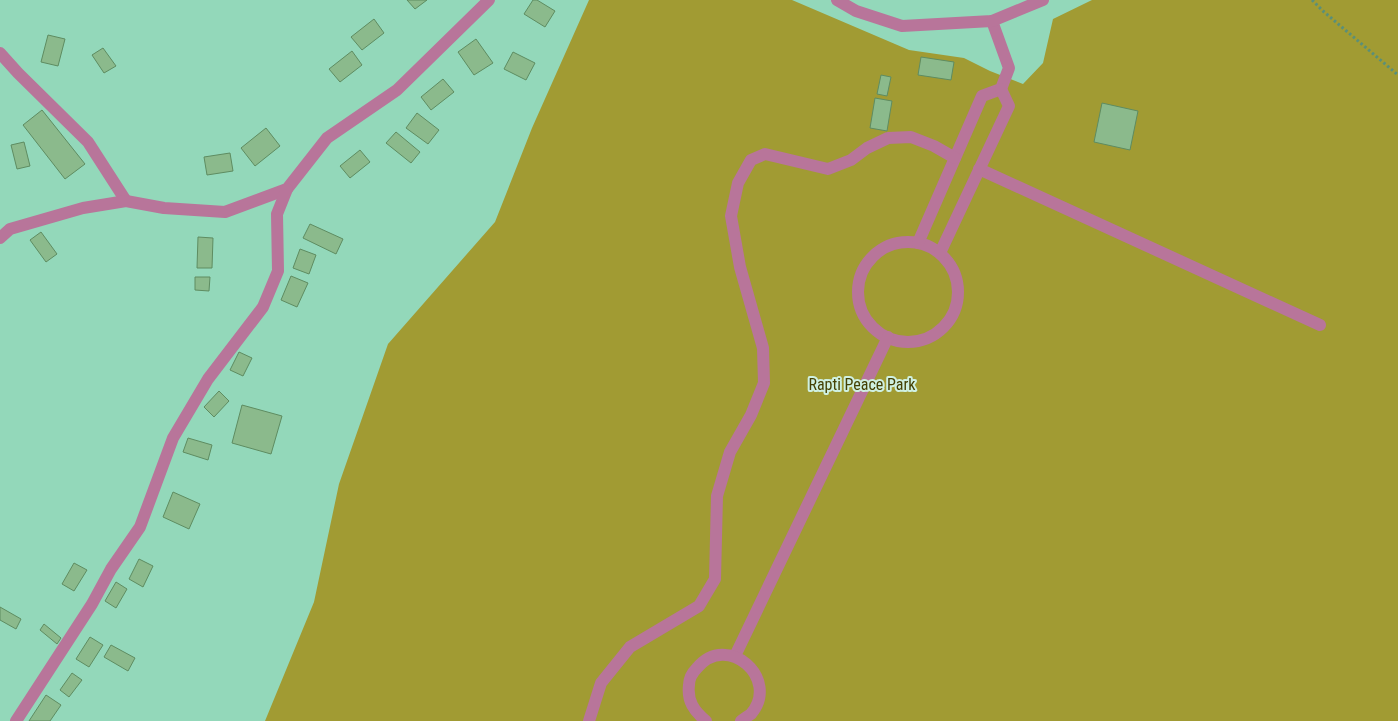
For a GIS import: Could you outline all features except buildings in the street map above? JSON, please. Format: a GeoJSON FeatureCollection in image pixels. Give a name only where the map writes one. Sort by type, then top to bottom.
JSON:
{"type":"FeatureCollection","features":[{"type":"Feature","properties":{"kind":"street"},"geometry":{"type":"LineString","coordinates":[[16,721],[92,604],[111,569],[140,527],[173,438],[208,379],[263,307],[278,270],[277,214],[287,190],[327,138],[397,90],[488,0]]}},
{"type":"Feature","properties":{"kind":"street"},"geometry":{"type":"LineString","coordinates":[[837,0],[856,11],[902,26],[992,22],[1044,0]]}},
{"type":"Feature","properties":{"kind":"street"},"geometry":{"type":"LineString","coordinates":[[940,253],[1009,106],[1001,89],[1009,68],[992,22]]}},
{"type":"Feature","properties":{"kind":"street"},"geometry":{"type":"LineString","coordinates":[[0,53],[88,142],[126,201]]}},
{"type":"Feature","properties":{"kind":"street"},"geometry":{"type":"LineString","coordinates":[[918,243],[982,96],[1001,89]]}},
{"type":"Feature","properties":{"kind":"street"},"geometry":{"type":"LineString","coordinates":[[589,721],[601,683],[630,647],[699,606],[715,579],[717,496],[730,452],[751,415],[764,383],[763,348],[740,267],[731,216],[738,183],[750,160],[766,154],[828,169],[850,160],[866,148],[888,138],[911,136],[955,158]]}},
{"type":"Feature","properties":{"kind":"street"},"geometry":{"type":"LineString","coordinates":[[979,169],[1320,325]]}},
{"type":"Feature","properties":{"kind":"street"},"geometry":{"type":"LineString","coordinates":[[0,238],[10,229],[83,208],[126,201],[164,208],[225,212],[287,190]]}},
{"type":"Feature","properties":{"kind":"street"},"geometry":{"type":"LineString","coordinates":[[904,242],[918,243],[940,253],[951,267],[958,284],[957,302],[950,319],[933,336],[910,342],[896,340],[883,335],[872,326],[864,315],[859,301],[858,288],[861,274],[868,262],[884,248],[904,242]]}},
{"type":"Feature","properties":{"kind":"street"},"geometry":{"type":"LineString","coordinates":[[735,656],[888,337]]}},
{"type":"Feature","properties":{"kind":"street"},"geometry":{"type":"LineString","coordinates":[[706,721],[691,705],[688,694],[689,682],[693,672],[700,663],[710,657],[721,655],[735,656],[750,666],[756,674],[759,684],[757,704],[742,721]]}},
{"type":"Feature","properties":{"kind":"path"},"geometry":{"type":"LineString","coordinates":[[1312,0],[1398,75]]}},
{"type":"Feature","properties":{"kind":"green space","name":"Rapti Peace Park"},"geometry":{"type":"Polygon","coordinates":[[[589,0],[792,0],[909,50],[964,58],[1023,84],[1043,63],[1053,19],[1092,0],[1398,0],[1398,721],[265,721],[314,602],[339,484],[388,344],[495,222],[532,128],[589,0]]]}}]}
